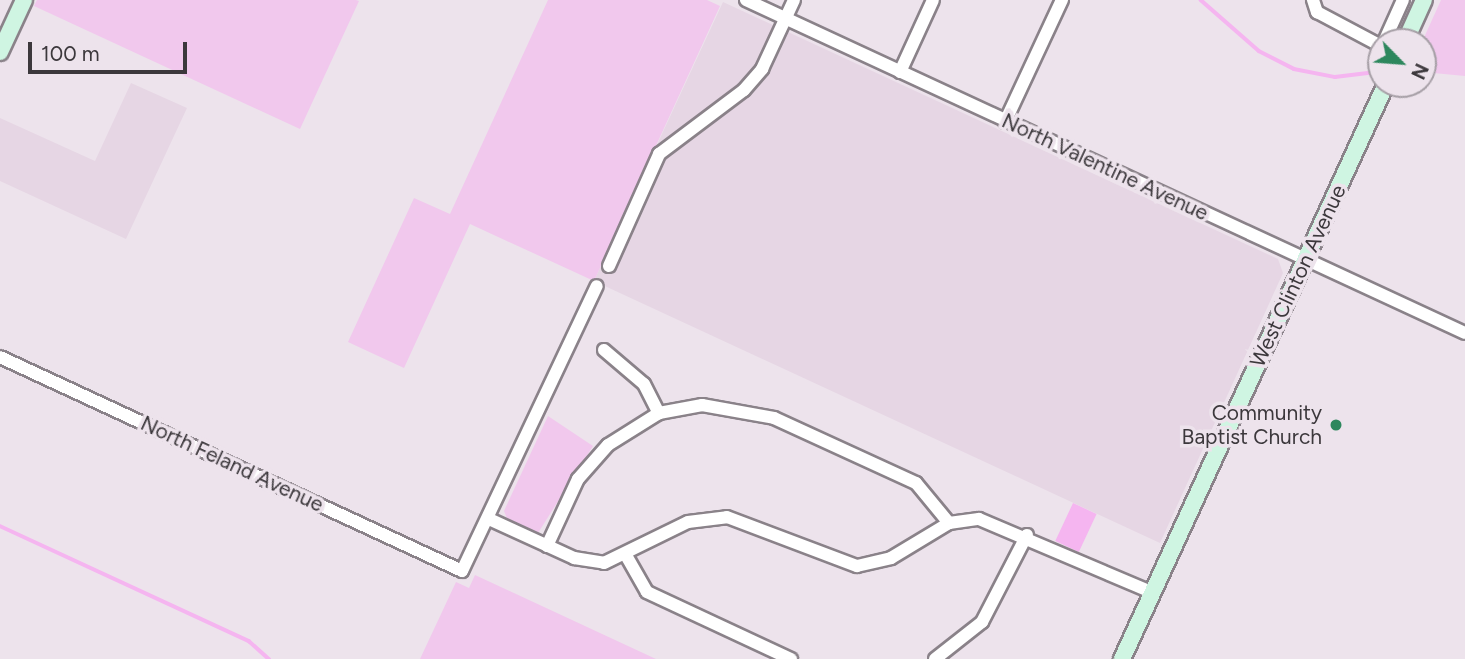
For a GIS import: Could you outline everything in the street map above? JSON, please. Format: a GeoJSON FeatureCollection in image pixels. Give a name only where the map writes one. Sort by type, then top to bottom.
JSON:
{"type":"FeatureCollection","features":[{"type":"Feature","properties":{"kind":"main road"},"geometry":{"type":"LineString","coordinates":[[0,52],[24,0]]}},
{"type":"Feature","properties":{"kind":"main road"},"geometry":{"type":"LineString","coordinates":[[1411,28],[1424,0]]}},
{"type":"Feature","properties":{"kind":"main road","name":"West Clinton Avenue"},"geometry":{"type":"LineString","coordinates":[[1122,659],[1380,98]]}},
{"type":"Feature","properties":{"kind":"street","name":"North Valentine Avenue"},"geometry":{"type":"LineString","coordinates":[[747,0],[1005,122],[1465,333]]}},
{"type":"Feature","properties":{"kind":"street"},"geometry":{"type":"LineString","coordinates":[[609,266],[659,154],[744,90],[762,69],[794,0]]}},
{"type":"Feature","properties":{"kind":"street"},"geometry":{"type":"LineString","coordinates":[[900,72],[933,0]]}},
{"type":"Feature","properties":{"kind":"street"},"geometry":{"type":"LineString","coordinates":[[1005,122],[1062,0]]}},
{"type":"Feature","properties":{"kind":"street"},"geometry":{"type":"LineString","coordinates":[[1313,0],[1317,12],[1367,37]]}},
{"type":"Feature","properties":{"kind":"street"},"geometry":{"type":"LineString","coordinates":[[1390,28],[1403,0]]}},
{"type":"Feature","properties":{"kind":"street"},"geometry":{"type":"LineString","coordinates":[[597,286],[489,519],[587,562],[627,557],[688,522],[715,517],[754,525],[831,561],[868,565],[949,523],[993,521],[1153,593]]}},
{"type":"Feature","properties":{"kind":"street"},"geometry":{"type":"LineString","coordinates":[[604,350],[644,384],[660,413]]}},
{"type":"Feature","properties":{"kind":"street","name":"North Feland Avenue"},"geometry":{"type":"LineString","coordinates":[[0,357],[464,570],[489,519]]}},
{"type":"Feature","properties":{"kind":"street"},"geometry":{"type":"LineString","coordinates":[[547,546],[589,465],[624,432],[660,413],[720,405],[774,418],[916,484],[949,523]]}},
{"type":"Feature","properties":{"kind":"street"},"geometry":{"type":"LineString","coordinates":[[936,659],[982,622],[1027,535]]}},
{"type":"Feature","properties":{"kind":"street"},"geometry":{"type":"LineString","coordinates":[[627,557],[647,592],[791,659]]}},
{"type":"Feature","properties":{"kind":"shaded area"},"geometry":{"type":"Polygon","coordinates":[[[37,0],[359,1],[300,129],[34,6],[37,0]]]}},
{"type":"Feature","properties":{"kind":"shaded area"},"geometry":{"type":"Polygon","coordinates":[[[548,0],[707,0],[720,6],[594,281],[470,224],[404,368],[348,342],[414,198],[450,214],[548,0]]]}},
{"type":"Feature","properties":{"kind":"shaded area"},"geometry":{"type":"Polygon","coordinates":[[[1441,0],[1465,0],[1465,76],[1437,73],[1437,28],[1428,28],[1441,0]]]}},
{"type":"Feature","properties":{"kind":"shaded area"},"geometry":{"type":"Polygon","coordinates":[[[723,2],[1278,259],[1283,273],[1160,543],[594,281],[723,2]]]}},
{"type":"Feature","properties":{"kind":"shaded area"},"geometry":{"type":"Polygon","coordinates":[[[131,83],[187,108],[126,239],[0,181],[0,118],[95,161],[131,83]]]}},
{"type":"Feature","properties":{"kind":"shaded area"},"geometry":{"type":"Polygon","coordinates":[[[548,416],[593,446],[538,533],[508,521],[504,511],[548,416]]]}},
{"type":"Feature","properties":{"kind":"shaded area"},"geometry":{"type":"Polygon","coordinates":[[[1073,503],[1097,514],[1079,552],[1055,541],[1073,503]]]}},
{"type":"Feature","properties":{"kind":"shaded area"},"geometry":{"type":"Polygon","coordinates":[[[475,575],[656,659],[420,659],[456,582],[469,588],[475,575]]]}},
{"type":"Feature","properties":{"kind":"waterway"},"geometry":{"type":"LineString","coordinates":[[1201,0],[1259,51],[1294,69],[1335,77],[1367,73]]}},
{"type":"Feature","properties":{"kind":"waterway"},"geometry":{"type":"LineString","coordinates":[[0,526],[249,641],[269,659]]}},
{"type":"Feature","properties":{"kind":"place","name":"Community Baptist Church"},"geometry":{"type":"Point","coordinates":[1336,425]}}]}
